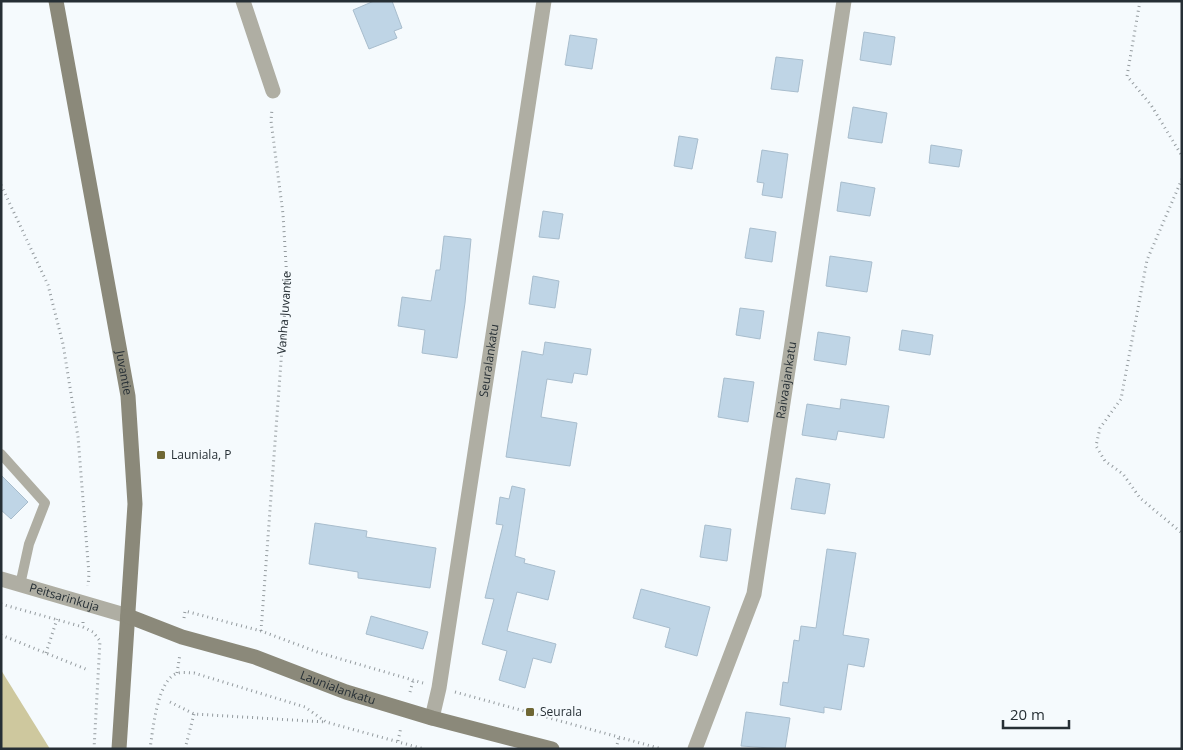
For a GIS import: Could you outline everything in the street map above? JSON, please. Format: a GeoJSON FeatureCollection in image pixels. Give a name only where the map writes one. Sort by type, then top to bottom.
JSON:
{"type":"FeatureCollection","features":[{"type":"Feature","properties":{"kind":"main road","name":"Juvantie"},"geometry":{"type":"LineString","coordinates":[[56,1],[128,396],[135,504],[119,749]]}},
{"type":"Feature","properties":{"kind":"main road","name":"Launialankatu"},"geometry":{"type":"LineString","coordinates":[[128,616],[182,638],[255,657],[346,692],[432,718],[552,749]]}},
{"type":"Feature","properties":{"kind":"street"},"geometry":{"type":"LineString","coordinates":[[243,1],[273,91]]}},
{"type":"Feature","properties":{"kind":"street","name":"Seuralankatu"},"geometry":{"type":"LineString","coordinates":[[432,718],[439,688],[544,1]]}},
{"type":"Feature","properties":{"kind":"street","name":"Raivaajankatu"},"geometry":{"type":"LineString","coordinates":[[695,749],[754,594],[844,1]]}},
{"type":"Feature","properties":{"kind":"street","name":"Peitsarinkuja"},"geometry":{"type":"LineString","coordinates":[[1,579],[128,616]]}},
{"type":"Feature","properties":{"kind":"lane"},"geometry":{"type":"LineString","coordinates":[[1,454],[45,504],[29,544],[20,584]]}},
{"type":"Feature","properties":{"kind":"path"},"geometry":{"type":"LineString","coordinates":[[1140,1],[1127,76],[1151,105],[1182,156]]}},
{"type":"Feature","properties":{"kind":"path","name":"Vanha Juvantie"},"geometry":{"type":"LineString","coordinates":[[261,631],[287,281],[283,214],[271,121],[273,91]]}},
{"type":"Feature","properties":{"kind":"path"},"geometry":{"type":"LineString","coordinates":[[1182,179],[1147,260],[1121,399],[1100,428],[1096,446],[1105,460],[1123,474],[1140,498],[1182,533]]}},
{"type":"Feature","properties":{"kind":"path"},"geometry":{"type":"LineString","coordinates":[[1,185],[48,285],[63,344],[78,437],[89,574],[83,626]]}},
{"type":"Feature","properties":{"kind":"path"},"geometry":{"type":"LineString","coordinates":[[1,604],[83,626],[100,641],[94,749]]}},
{"type":"Feature","properties":{"kind":"path"},"geometry":{"type":"LineString","coordinates":[[46,653],[57,620]]}},
{"type":"Feature","properties":{"kind":"path"},"geometry":{"type":"LineString","coordinates":[[1,635],[88,670]]}},
{"type":"Feature","properties":{"kind":"path"},"geometry":{"type":"LineString","coordinates":[[150,749],[160,693],[168,681],[177,673],[194,673],[305,707],[326,722]]}},
{"type":"Feature","properties":{"kind":"path"},"geometry":{"type":"LineString","coordinates":[[170,702],[194,714],[326,722],[424,749]]}},
{"type":"Feature","properties":{"kind":"path"},"geometry":{"type":"LineString","coordinates":[[185,749],[194,714]]}},
{"type":"Feature","properties":{"kind":"path"},"geometry":{"type":"LineString","coordinates":[[616,749],[619,737]]}},
{"type":"Feature","properties":{"kind":"shaded area"},"geometry":{"type":"Polygon","coordinates":[[[1,670],[50,749],[1,749],[1,670]]]}},
{"type":"Feature","properties":{"kind":"building"},"geometry":{"type":"Polygon","coordinates":[[[374,1],[392,1],[402,28],[394,31],[397,38],[369,49],[353,10],[374,1]]]}},
{"type":"Feature","properties":{"kind":"building"},"geometry":{"type":"Polygon","coordinates":[[[864,32],[895,37],[891,65],[860,60],[864,32]]]}},
{"type":"Feature","properties":{"kind":"building"},"geometry":{"type":"Polygon","coordinates":[[[570,35],[597,39],[592,69],[565,65],[570,35]]]}},
{"type":"Feature","properties":{"kind":"building"},"geometry":{"type":"Polygon","coordinates":[[[776,57],[803,60],[798,92],[771,89],[776,57]]]}},
{"type":"Feature","properties":{"kind":"building"},"geometry":{"type":"Polygon","coordinates":[[[853,107],[887,113],[882,143],[848,138],[853,107]]]}},
{"type":"Feature","properties":{"kind":"building"},"geometry":{"type":"Polygon","coordinates":[[[679,136],[698,139],[692,169],[674,166],[679,136]]]}},
{"type":"Feature","properties":{"kind":"building"},"geometry":{"type":"Polygon","coordinates":[[[931,145],[962,150],[959,167],[929,163],[931,145]]]}},
{"type":"Feature","properties":{"kind":"building"},"geometry":{"type":"Polygon","coordinates":[[[762,150],[788,154],[782,198],[762,195],[764,183],[757,182],[762,150]]]}},
{"type":"Feature","properties":{"kind":"building"},"geometry":{"type":"Polygon","coordinates":[[[841,182],[875,188],[870,216],[837,211],[841,182]]]}},
{"type":"Feature","properties":{"kind":"building"},"geometry":{"type":"Polygon","coordinates":[[[543,211],[563,214],[559,239],[539,237],[543,211]]]}},
{"type":"Feature","properties":{"kind":"building"},"geometry":{"type":"Polygon","coordinates":[[[750,228],[776,232],[772,262],[745,258],[750,228]]]}},
{"type":"Feature","properties":{"kind":"building"},"geometry":{"type":"Polygon","coordinates":[[[444,236],[471,239],[465,303],[457,358],[422,353],[425,330],[398,326],[402,297],[431,301],[436,270],[440,270],[444,236]]]}},
{"type":"Feature","properties":{"kind":"building"},"geometry":{"type":"Polygon","coordinates":[[[830,256],[872,262],[867,292],[826,286],[830,256]]]}},
{"type":"Feature","properties":{"kind":"building"},"geometry":{"type":"Polygon","coordinates":[[[533,276],[559,281],[555,308],[529,304],[533,276]]]}},
{"type":"Feature","properties":{"kind":"building"},"geometry":{"type":"Polygon","coordinates":[[[740,308],[764,311],[760,339],[736,335],[740,308]]]}},
{"type":"Feature","properties":{"kind":"building"},"geometry":{"type":"Polygon","coordinates":[[[902,330],[933,335],[930,355],[899,350],[902,330]]]}},
{"type":"Feature","properties":{"kind":"building"},"geometry":{"type":"Polygon","coordinates":[[[818,332],[850,337],[846,365],[814,360],[818,332]]]}},
{"type":"Feature","properties":{"kind":"building"},"geometry":{"type":"Polygon","coordinates":[[[545,342],[591,349],[587,375],[574,373],[572,383],[547,379],[541,417],[577,423],[570,466],[506,457],[522,351],[543,355],[545,342]]]}},
{"type":"Feature","properties":{"kind":"building"},"geometry":{"type":"Polygon","coordinates":[[[724,378],[754,382],[748,422],[718,417],[724,378]]]}},
{"type":"Feature","properties":{"kind":"building"},"geometry":{"type":"Polygon","coordinates":[[[841,399],[889,406],[884,438],[838,431],[836,440],[802,435],[807,404],[840,409],[841,399]]]}},
{"type":"Feature","properties":{"kind":"building"},"geometry":{"type":"Polygon","coordinates":[[[1,475],[28,502],[11,519],[1,510],[1,475]]]}},
{"type":"Feature","properties":{"kind":"building"},"geometry":{"type":"Polygon","coordinates":[[[796,478],[830,484],[825,514],[791,509],[796,478]]]}},
{"type":"Feature","properties":{"kind":"building"},"geometry":{"type":"Polygon","coordinates":[[[512,486],[525,489],[515,556],[525,559],[524,563],[555,571],[548,600],[517,592],[507,631],[556,644],[551,663],[533,658],[525,688],[499,680],[507,651],[482,644],[494,599],[485,598],[503,525],[496,524],[500,497],[509,499],[512,486]]]}},
{"type":"Feature","properties":{"kind":"building"},"geometry":{"type":"Polygon","coordinates":[[[315,523],[367,531],[366,537],[436,548],[430,588],[358,578],[358,572],[309,564],[315,523]]]}},
{"type":"Feature","properties":{"kind":"building"},"geometry":{"type":"Polygon","coordinates":[[[705,525],[731,529],[727,561],[700,557],[705,525]]]}},
{"type":"Feature","properties":{"kind":"building"},"geometry":{"type":"Polygon","coordinates":[[[827,549],[856,553],[843,635],[869,639],[864,667],[848,664],[841,710],[824,707],[824,713],[780,705],[783,682],[788,683],[794,640],[799,641],[801,626],[816,628],[827,549]]]}},
{"type":"Feature","properties":{"kind":"building"},"geometry":{"type":"Polygon","coordinates":[[[641,589],[710,607],[697,656],[665,647],[670,628],[633,618],[641,589]]]}},
{"type":"Feature","properties":{"kind":"building"},"geometry":{"type":"Polygon","coordinates":[[[371,616],[428,632],[423,649],[366,634],[371,616]]]}},
{"type":"Feature","properties":{"kind":"building"},"geometry":{"type":"Polygon","coordinates":[[[746,712],[790,718],[785,749],[741,746],[746,712]]]}},
{"type":"Feature","properties":{"kind":"place","name":"Launiala, P"},"geometry":{"type":"Point","coordinates":[161,455]}},
{"type":"Feature","properties":{"kind":"place","name":"Seurala"},"geometry":{"type":"Point","coordinates":[530,712]}}]}
